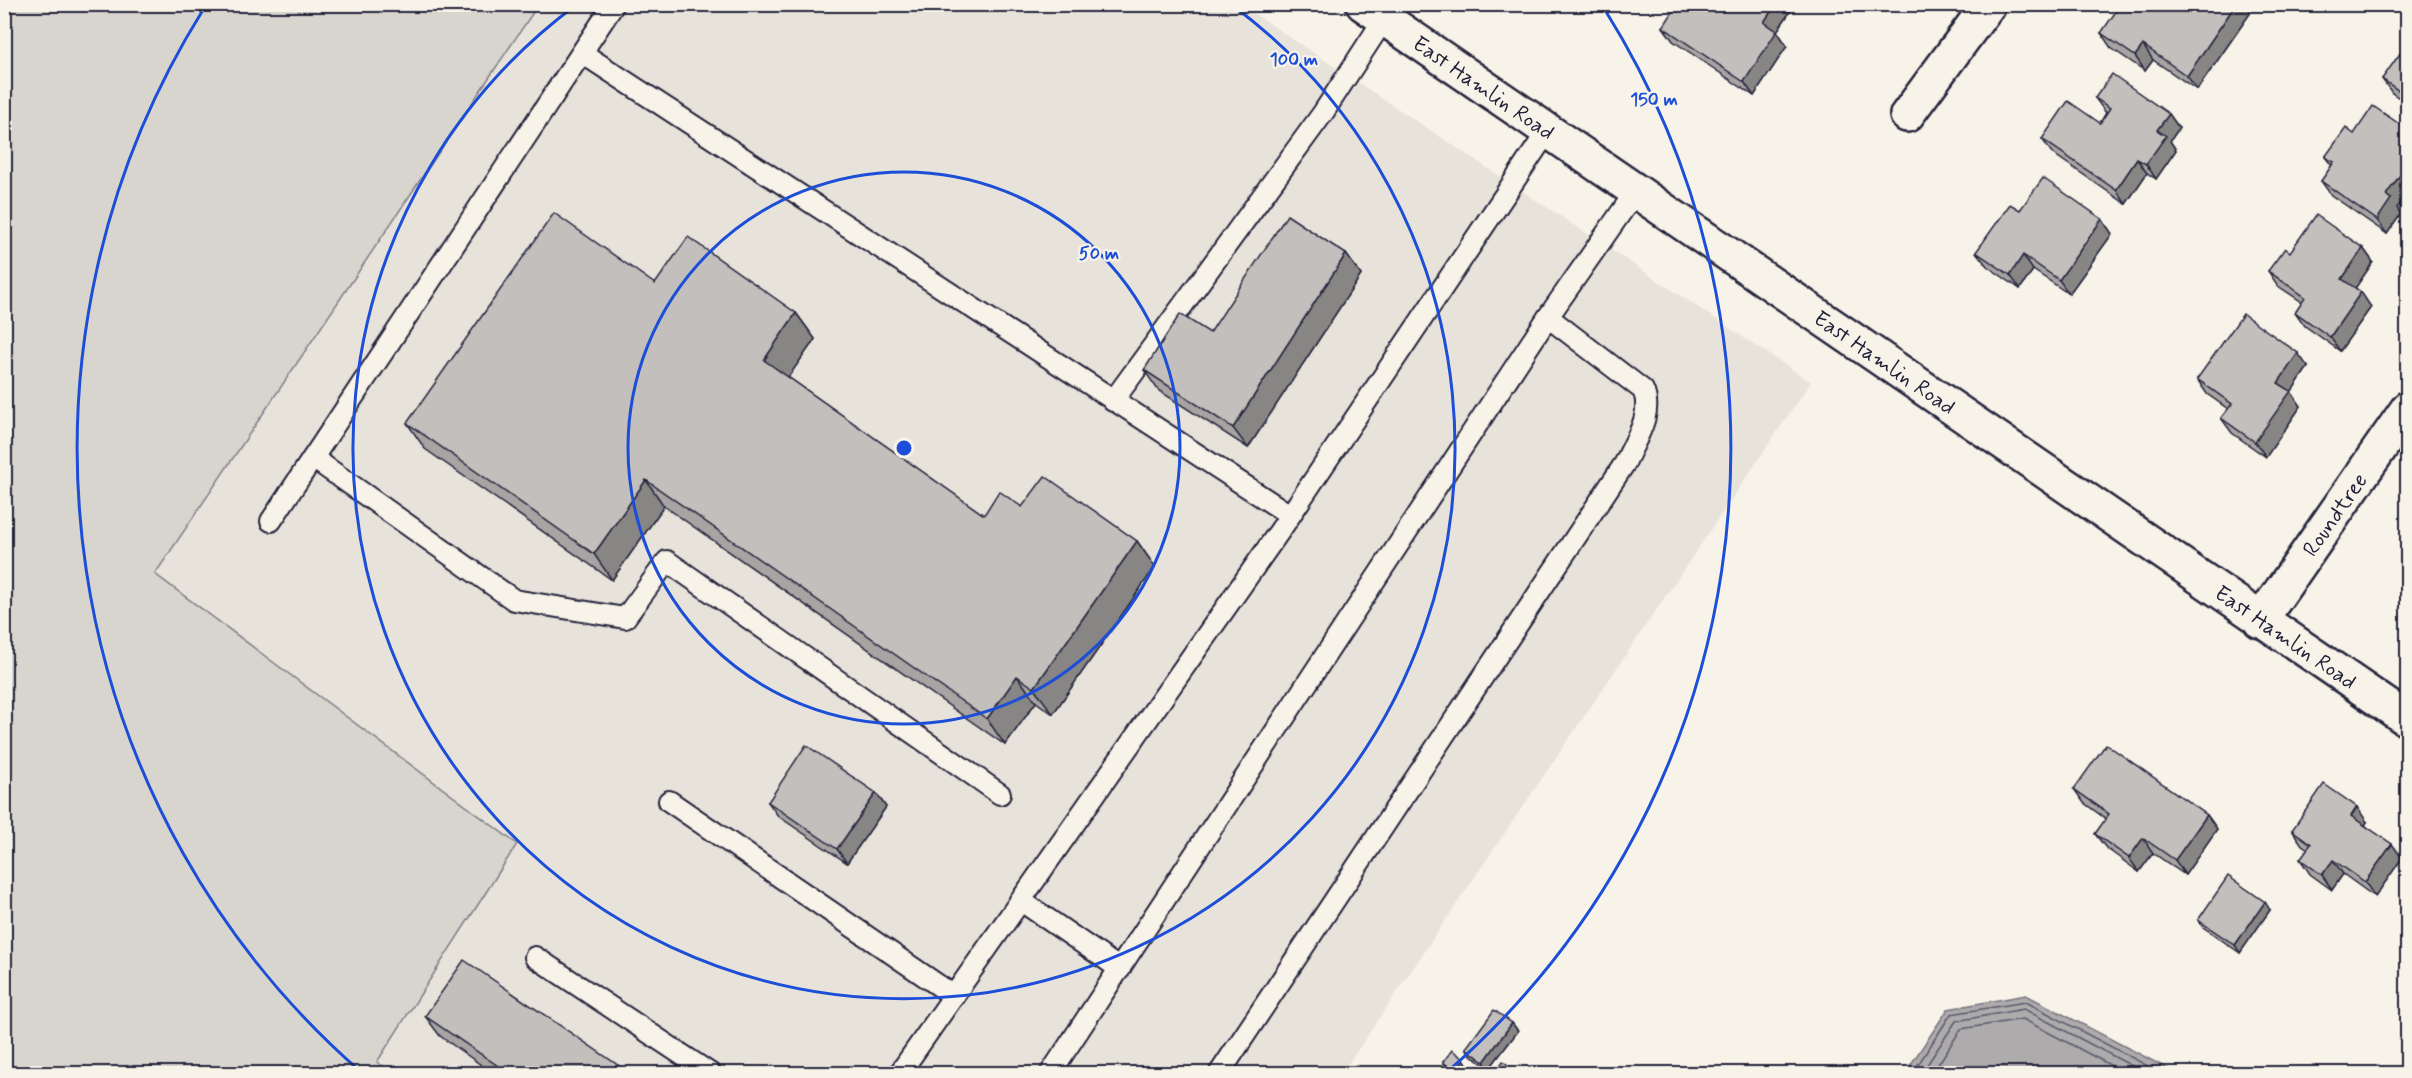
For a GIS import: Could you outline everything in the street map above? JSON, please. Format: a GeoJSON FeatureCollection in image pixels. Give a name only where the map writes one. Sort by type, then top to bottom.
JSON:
{"type":"FeatureCollection","features":[{"type":"Feature","properties":{"kind":"street"},"geometry":{"type":"LineString","coordinates":[[1907,115],[1989,4]]}},
{"type":"Feature","properties":{"kind":"street","name":"East Hamlin Road"},"geometry":{"type":"LineString","coordinates":[[1374,12],[2260,621],[2408,720]]}},
{"type":"Feature","properties":{"kind":"street","name":"Roundtree"},"geometry":{"type":"LineString","coordinates":[[2260,621],[2408,408]]}},
{"type":"Feature","properties":{"kind":"lane"},"geometry":{"type":"LineString","coordinates":[[271,521],[614,4]]}},
{"type":"Feature","properties":{"kind":"lane"},"geometry":{"type":"LineString","coordinates":[[1113,401],[1323,114],[1374,12]]}},
{"type":"Feature","properties":{"kind":"lane"},"geometry":{"type":"LineString","coordinates":[[582,53],[1290,515]]}},
{"type":"Feature","properties":{"kind":"lane"},"geometry":{"type":"LineString","coordinates":[[899,1074],[1290,515],[1547,132]]}},
{"type":"Feature","properties":{"kind":"lane"},"geometry":{"type":"LineString","coordinates":[[1050,1074],[1548,317],[1636,191]]}},
{"type":"Feature","properties":{"kind":"lane"},"geometry":{"type":"LineString","coordinates":[[1219,1074],[1625,463],[1645,418],[1648,401],[1643,390],[1548,317]]}},
{"type":"Feature","properties":{"kind":"lane"},"geometry":{"type":"LineString","coordinates":[[313,458],[514,600],[625,618],[667,561],[1000,794]]}},
{"type":"Feature","properties":{"kind":"lane"},"geometry":{"type":"LineString","coordinates":[[669,801],[954,996]]}},
{"type":"Feature","properties":{"kind":"lane"},"geometry":{"type":"LineString","coordinates":[[1020,900],[1120,969]]}},
{"type":"Feature","properties":{"kind":"lane"},"geometry":{"type":"LineString","coordinates":[[535,957],[711,1074]]}},
{"type":"Feature","properties":{"kind":"shaded area"},"geometry":{"type":"Polygon","coordinates":[[[5,4],[538,5],[155,574],[517,844],[377,1062],[393,1073],[5,1073],[5,4]]]}},
{"type":"Feature","properties":{"kind":"shaded area"},"geometry":{"type":"Polygon","coordinates":[[[538,5],[1241,5],[1811,382],[1342,1073],[393,1073],[377,1063],[516,844],[155,575],[538,5]]]}},
{"type":"Feature","properties":{"kind":"water"},"geometry":{"type":"Polygon","coordinates":[[[2026,995],[2176,1073],[1905,1073],[1948,1009],[2026,995]]]}},
{"type":"Feature","properties":{"kind":"building"},"geometry":{"type":"Polygon","coordinates":[[[1678,4],[1776,4],[1764,22],[1777,31],[1744,82],[1663,27],[1678,4]]]}},
{"type":"Feature","properties":{"kind":"building"},"geometry":{"type":"Polygon","coordinates":[[[2121,4],[2236,4],[2187,76],[2143,45],[2135,56],[2101,33],[2121,4]]]}},
{"type":"Feature","properties":{"kind":"building"},"geometry":{"type":"Polygon","coordinates":[[[2406,45],[2408,46],[2408,97],[2382,79],[2406,45]]]}},
{"type":"Feature","properties":{"kind":"building"},"geometry":{"type":"Polygon","coordinates":[[[2112,74],[2169,114],[2157,130],[2166,136],[2146,164],[2137,159],[2116,190],[2042,139],[2068,101],[2100,123],[2110,108],[2095,98],[2112,74]]]}},
{"type":"Feature","properties":{"kind":"building"},"geometry":{"type":"Polygon","coordinates":[[[2373,106],[2408,130],[2408,181],[2400,175],[2386,195],[2391,199],[2377,220],[2321,181],[2334,162],[2325,157],[2346,128],[2354,134],[2373,106]]]}},
{"type":"Feature","properties":{"kind":"building"},"geometry":{"type":"Polygon","coordinates":[[[2043,178],[2102,219],[2059,280],[2023,255],[2010,275],[1976,252],[2010,204],[2020,210],[2043,178]]]}},
{"type":"Feature","properties":{"kind":"building"},"geometry":{"type":"Polygon","coordinates":[[[554,213],[655,284],[688,237],[796,313],[764,360],[984,515],[999,491],[1022,507],[1045,476],[1137,541],[1034,688],[1017,676],[987,719],[646,480],[594,554],[407,423],[554,213]]]}},
{"type":"Feature","properties":{"kind":"building"},"geometry":{"type":"Polygon","coordinates":[[[1287,215],[1346,254],[1233,428],[1144,370],[1180,314],[1210,333],[1287,215]]]}},
{"type":"Feature","properties":{"kind":"building"},"geometry":{"type":"Polygon","coordinates":[[[2316,215],[2363,248],[2342,279],[2361,292],[2330,337],[2295,312],[2305,297],[2268,271],[2285,248],[2290,252],[2316,215]]]}},
{"type":"Feature","properties":{"kind":"building"},"geometry":{"type":"Polygon","coordinates":[[[2243,314],[2298,353],[2278,383],[2291,391],[2255,442],[2221,418],[2232,404],[2197,379],[2243,314]]]}},
{"type":"Feature","properties":{"kind":"building"},"geometry":{"type":"Polygon","coordinates":[[[2106,744],[2207,815],[2175,860],[2143,838],[2129,858],[2095,834],[2109,814],[2074,789],[2106,744]]]}},
{"type":"Feature","properties":{"kind":"building"},"geometry":{"type":"Polygon","coordinates":[[[806,745],[876,793],[837,849],[768,802],[806,745]]]}},
{"type":"Feature","properties":{"kind":"building"},"geometry":{"type":"Polygon","coordinates":[[[2324,784],[2357,807],[2351,816],[2392,844],[2365,882],[2333,860],[2322,875],[2300,859],[2311,844],[2292,830],[2324,784]]]}},
{"type":"Feature","properties":{"kind":"building"},"geometry":{"type":"Polygon","coordinates":[[[2228,876],[2265,902],[2235,945],[2198,920],[2228,876]]]}},
{"type":"Feature","properties":{"kind":"building"},"geometry":{"type":"Polygon","coordinates":[[[464,960],[631,1074],[510,1074],[425,1016],[464,960]]]}},
{"type":"Feature","properties":{"kind":"building"},"geometry":{"type":"Polygon","coordinates":[[[1494,1010],[1512,1023],[1484,1062],[1466,1048],[1494,1010]]]}},
{"type":"Feature","properties":{"kind":"building"},"geometry":{"type":"Polygon","coordinates":[[[1452,1050],[1464,1059],[1455,1071],[1443,1062],[1452,1050]]]}},
{"type":"Feature","properties":{"kind":"building"},"geometry":{"type":"Polygon","coordinates":[[[1503,1061],[1519,1074],[1494,1074],[1503,1061]]]}}]}
